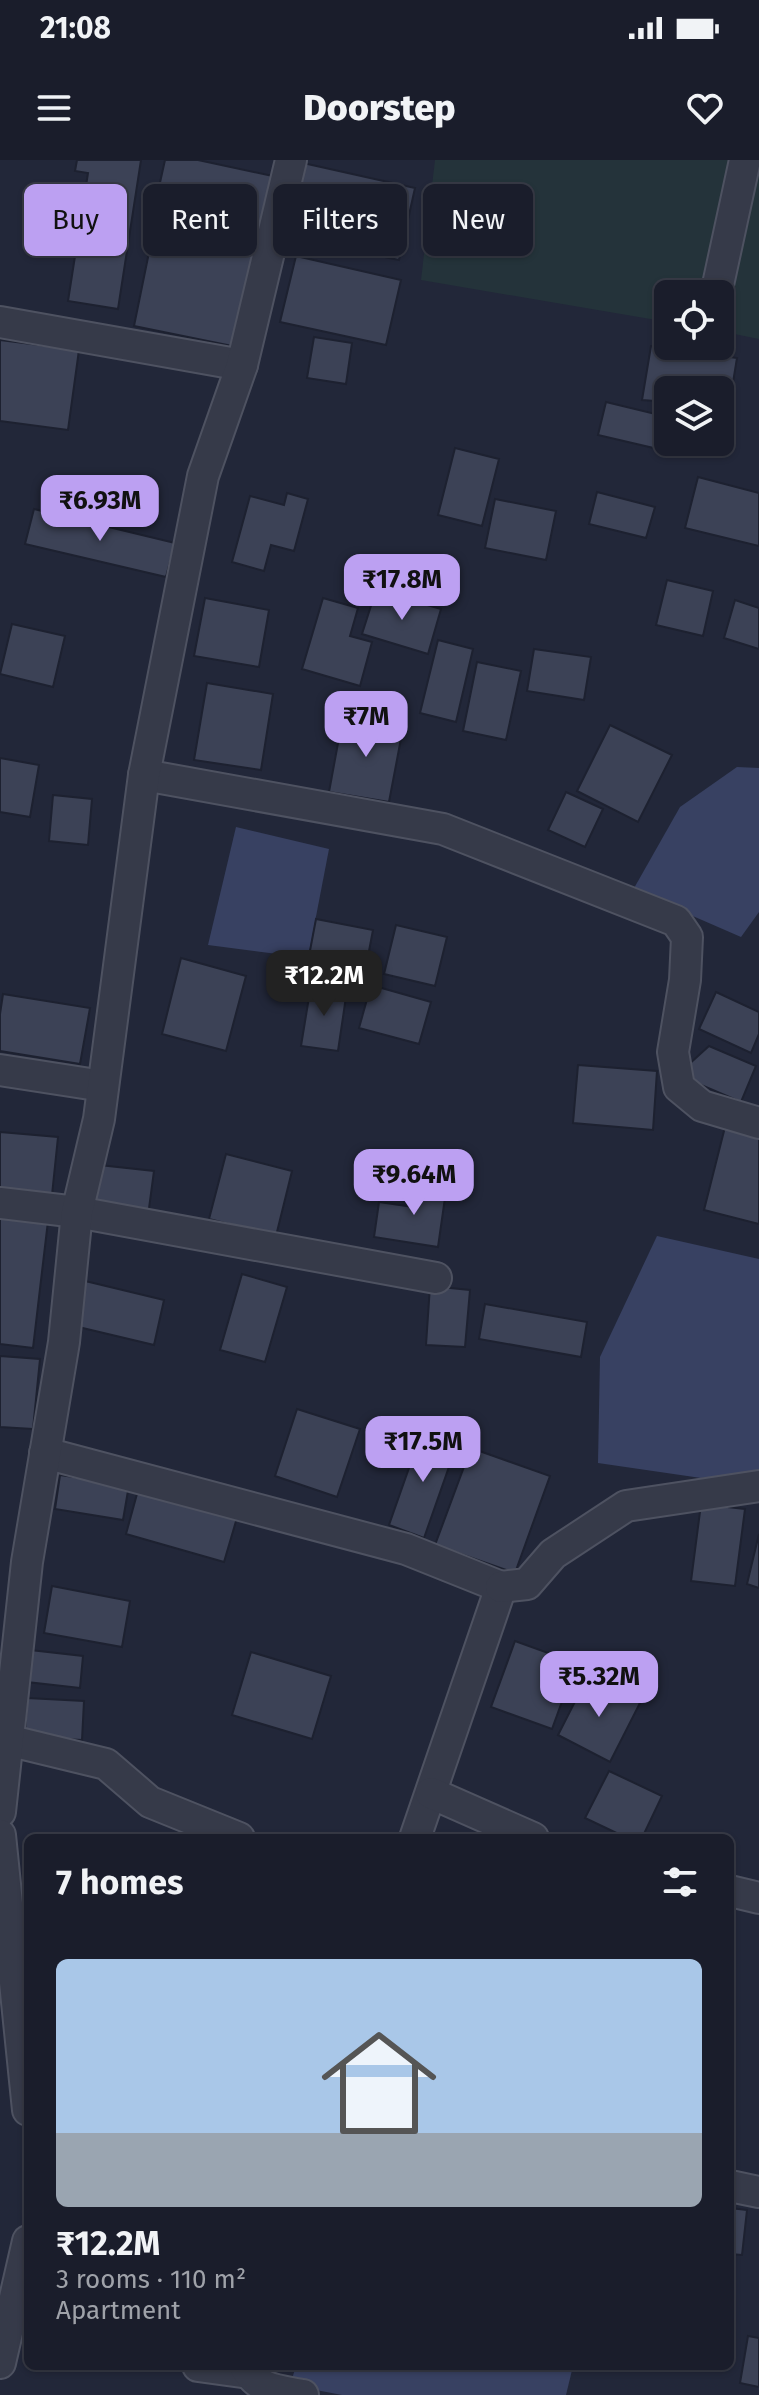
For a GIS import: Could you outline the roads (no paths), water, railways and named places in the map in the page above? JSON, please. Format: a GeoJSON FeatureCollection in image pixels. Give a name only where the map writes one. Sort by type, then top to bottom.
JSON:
{"type":"FeatureCollection","features":[{"type":"Feature","properties":{"kind":"street"},"geometry":{"type":"LineString","coordinates":[[0,1812],[27,1562],[64,1342],[77,1212],[99,1119],[144,775],[203,476],[242,365],[291,160]]}},
{"type":"Feature","properties":{"kind":"street"},"geometry":{"type":"LineString","coordinates":[[719,280],[745,160]]}},
{"type":"Feature","properties":{"kind":"street"},"geometry":{"type":"LineString","coordinates":[[0,322],[242,365]]}},
{"type":"Feature","properties":{"kind":"street"},"geometry":{"type":"LineString","coordinates":[[144,775],[443,829],[676,921],[687,937],[685,980],[673,1052],[679,1087],[702,1106],[759,1123]]}},
{"type":"Feature","properties":{"kind":"street"},"geometry":{"type":"LineString","coordinates":[[0,1070],[103,1086]]}},
{"type":"Feature","properties":{"kind":"street"},"geometry":{"type":"LineString","coordinates":[[0,1203],[77,1212],[436,1278]]}},
{"type":"Feature","properties":{"kind":"street"},"geometry":{"type":"LineString","coordinates":[[45,1453],[406,1549],[501,1587],[527,1584],[553,1554],[626,1506],[759,1486]]}},
{"type":"Feature","properties":{"kind":"street"},"geometry":{"type":"LineString","coordinates":[[416,1834],[501,1587]]}},
{"type":"Feature","properties":{"kind":"street"},"geometry":{"type":"LineString","coordinates":[[7,1740],[106,1764],[150,1802],[229,1834]]}},
{"type":"Feature","properties":{"kind":"street"},"geometry":{"type":"LineString","coordinates":[[431,1793],[524,1834]]}},
{"type":"Feature","properties":{"kind":"street"},"geometry":{"type":"LineString","coordinates":[[0,1835],[24,2071]]}},
{"type":"Feature","properties":{"kind":"street"},"geometry":{"type":"LineString","coordinates":[[734,1892],[759,1898]]}},
{"type":"Feature","properties":{"kind":"street"},"geometry":{"type":"LineString","coordinates":[[734,2187],[759,2192]]}},
{"type":"Feature","properties":{"kind":"street"},"geometry":{"type":"LineString","coordinates":[[11,2348],[24,2266]]}},
{"type":"Feature","properties":{"kind":"street"},"geometry":{"type":"LineString","coordinates":[[247,2370],[264,2387],[303,2395]]}},
{"type":"Feature","properties":{"kind":"water"},"geometry":{"type":"Polygon","coordinates":[[[737,767],[759,768],[759,912],[741,937],[633,890],[680,807],[737,767]]]}},
{"type":"Feature","properties":{"kind":"water"},"geometry":{"type":"Polygon","coordinates":[[[236,827],[329,849],[308,958],[208,945],[236,827]]]}},
{"type":"Feature","properties":{"kind":"water"},"geometry":{"type":"Polygon","coordinates":[[[657,1236],[759,1259],[759,1472],[701,1478],[598,1463],[600,1357],[657,1236]]]}},
{"type":"Feature","properties":{"kind":"water"},"geometry":{"type":"Polygon","coordinates":[[[295,2370],[572,2370],[566,2395],[342,2395],[290,2385],[295,2370]]]}}]}
